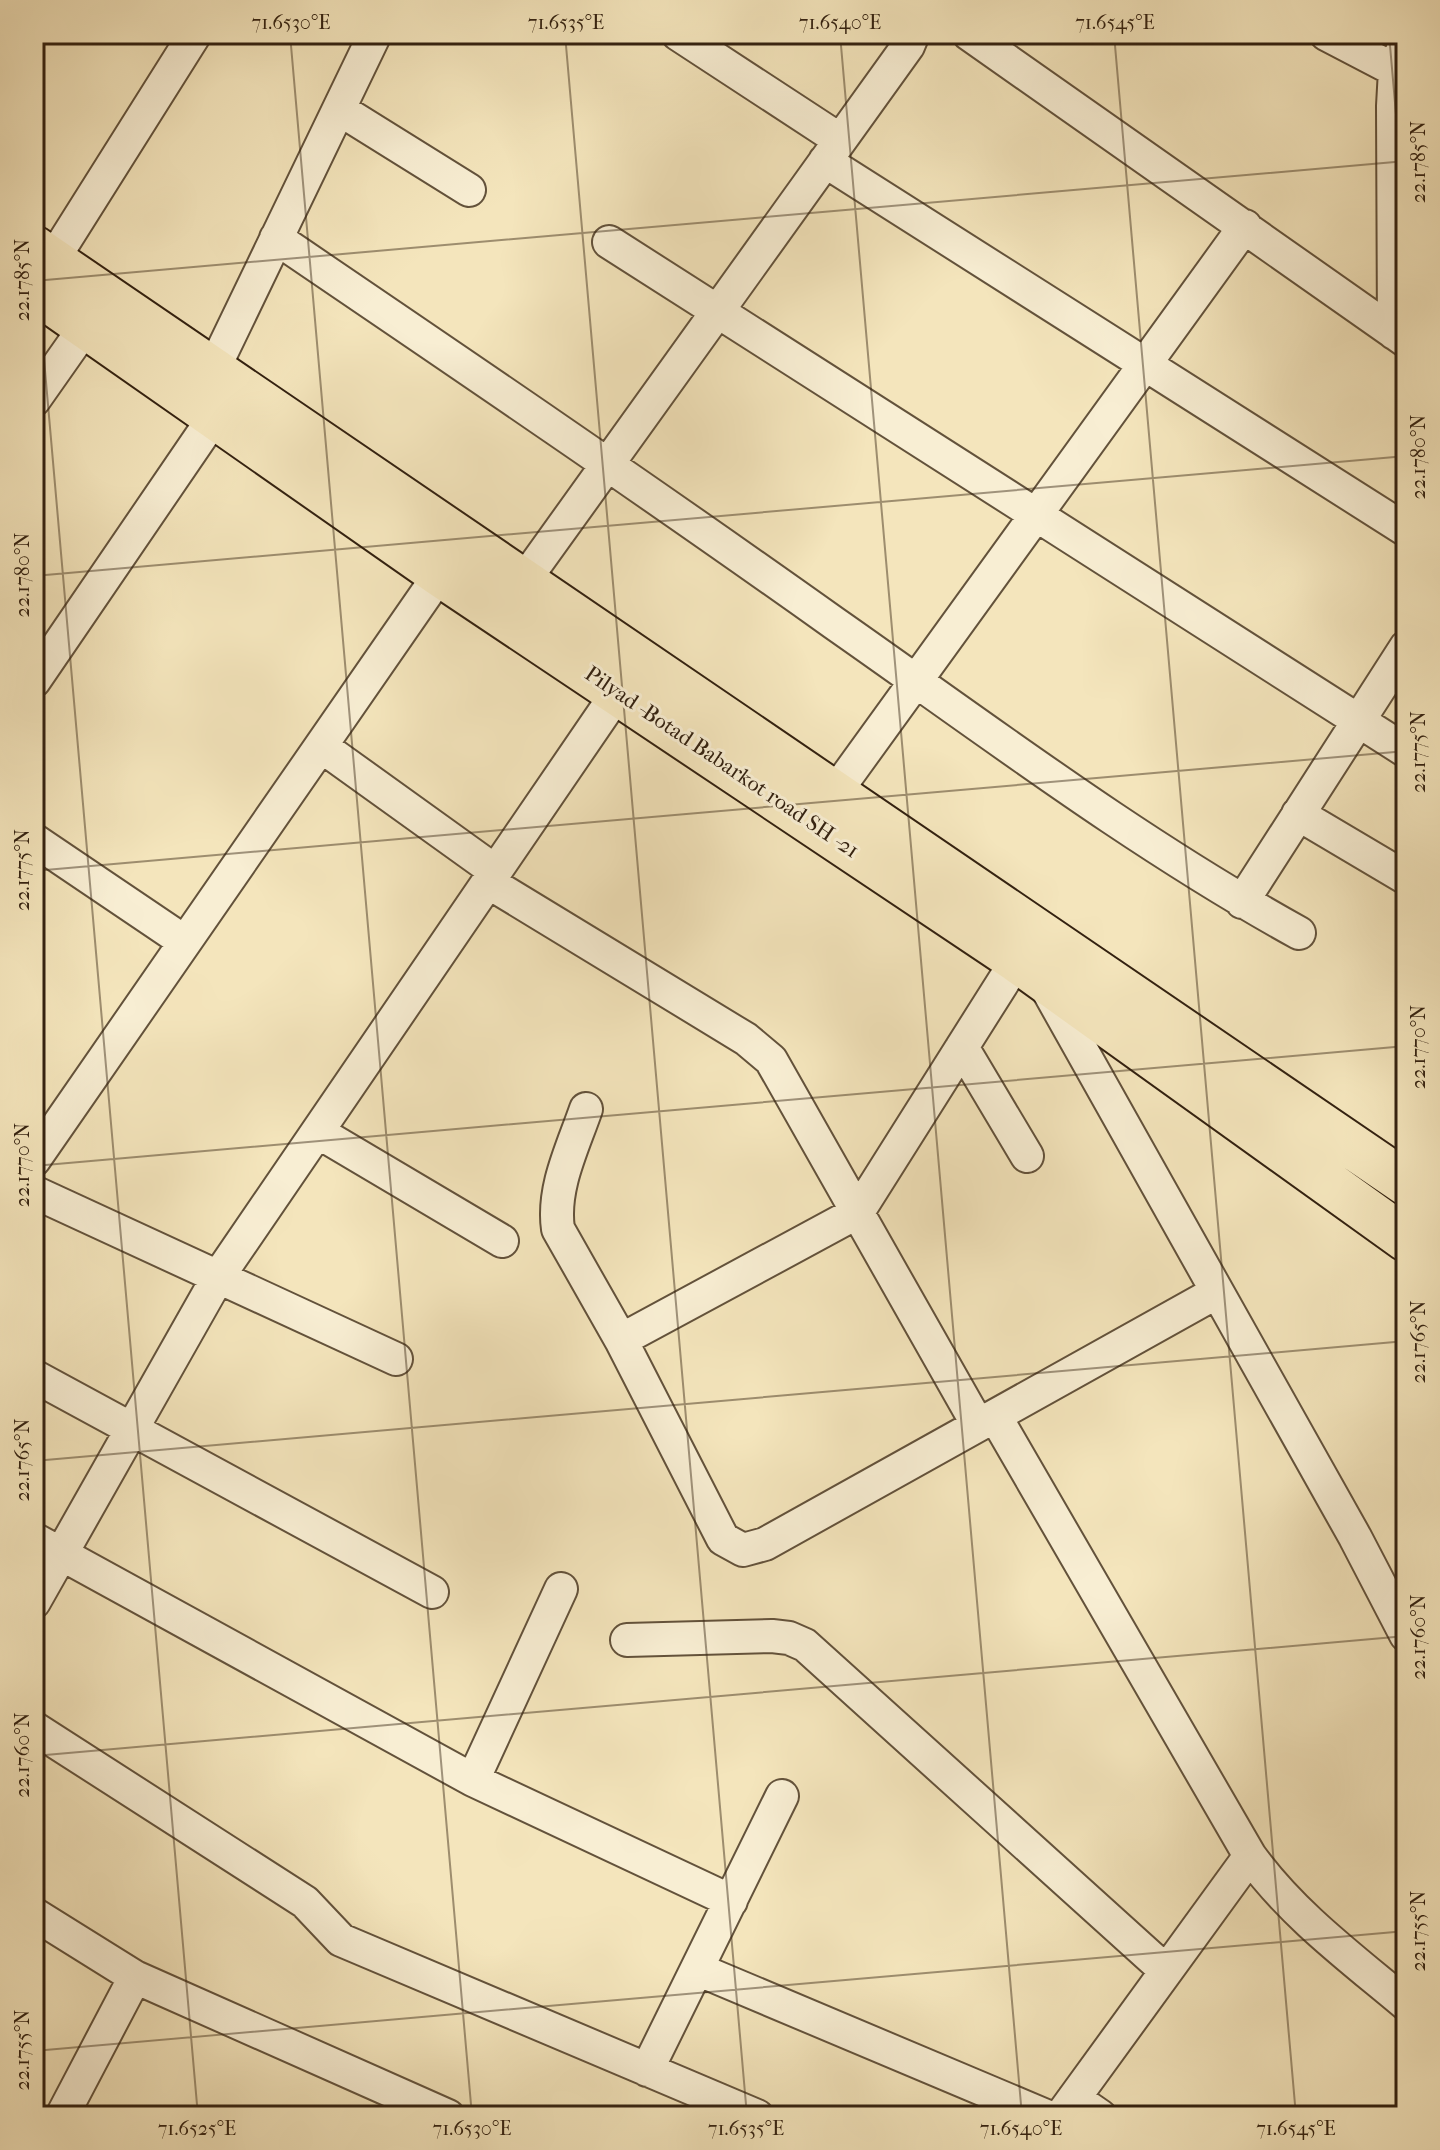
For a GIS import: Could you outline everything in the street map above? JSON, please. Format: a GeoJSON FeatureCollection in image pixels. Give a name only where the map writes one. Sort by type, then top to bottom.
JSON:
{"type":"FeatureCollection","features":[{"type":"Feature","properties":{"kind":"main road","name":"Pilyad -Botad Babarkot road SH -21"},"geometry":{"type":"LineString","coordinates":[[40,266],[86,326],[440,574],[1028,967],[1406,1183]]}},
{"type":"Feature","properties":{"kind":"main road","name":"Pilyad -Botad Babarkot road SH -21"},"geometry":{"type":"LineString","coordinates":[[40,266],[213,370],[834,794],[1187,1057],[1406,1239]]}},
{"type":"Feature","properties":{"kind":"street"},"geometry":{"type":"LineString","coordinates":[[40,266],[195,34]]}},
{"type":"Feature","properties":{"kind":"street"},"geometry":{"type":"LineString","coordinates":[[213,370],[375,34]]}},
{"type":"Feature","properties":{"kind":"street"},"geometry":{"type":"LineString","coordinates":[[678,34],[716,44],[832,150],[1145,363],[1406,530]]}},
{"type":"Feature","properties":{"kind":"street"},"geometry":{"type":"LineString","coordinates":[[523,582],[908,46],[913,34]]}},
{"type":"Feature","properties":{"kind":"street"},"geometry":{"type":"LineString","coordinates":[[969,34],[1400,337]]}},
{"type":"Feature","properties":{"kind":"street"},"geometry":{"type":"LineString","coordinates":[[1326,34],[1400,56],[1400,337]]}},
{"type":"Feature","properties":{"kind":"street"},"geometry":{"type":"LineString","coordinates":[[339,109],[469,190]]}},
{"type":"Feature","properties":{"kind":"street"},"geometry":{"type":"LineString","coordinates":[[834,794],[1245,226]]}},
{"type":"Feature","properties":{"kind":"street"},"geometry":{"type":"LineString","coordinates":[[276,238],[609,463],[1109,818],[1242,902],[1299,933]]}},
{"type":"Feature","properties":{"kind":"street"},"geometry":{"type":"LineString","coordinates":[[609,242],[1406,751]]}},
{"type":"Feature","properties":{"kind":"street"},"geometry":{"type":"LineString","coordinates":[[34,400],[86,326]]}},
{"type":"Feature","properties":{"kind":"street"},"geometry":{"type":"LineString","coordinates":[[34,681],[215,416]]}},
{"type":"Feature","properties":{"kind":"street"},"geometry":{"type":"LineString","coordinates":[[34,1160],[440,574]]}},
{"type":"Feature","properties":{"kind":"street"},"geometry":{"type":"LineString","coordinates":[[1242,902],[1406,647]]}},
{"type":"Feature","properties":{"kind":"street"},"geometry":{"type":"LineString","coordinates":[[34,1602],[48,1546],[132,1429],[218,1277],[618,692]]}},
{"type":"Feature","properties":{"kind":"street"},"geometry":{"type":"LineString","coordinates":[[321,746],[492,876],[746,1039],[771,1060],[858,1212],[1250,1856],[1273,1888],[1301,1917],[1406,2004]]}},
{"type":"Feature","properties":{"kind":"street"},"geometry":{"type":"LineString","coordinates":[[1298,814],[1406,878]]}},
{"type":"Feature","properties":{"kind":"street"},"geometry":{"type":"LineString","coordinates":[[34,840],[185,942]]}},
{"type":"Feature","properties":{"kind":"street"},"geometry":{"type":"LineString","coordinates":[[621,1340],[858,1212],[962,1047],[1028,967],[1217,1292],[1355,1537],[1406,1635]]}},
{"type":"Feature","properties":{"kind":"street"},"geometry":{"type":"LineString","coordinates":[[962,1047],[1027,1156]]}},
{"type":"Feature","properties":{"kind":"street"},"geometry":{"type":"LineString","coordinates":[[586,1109],[555,1209],[558,1229],[621,1340],[723,1539],[743,1550],[765,1544],[1217,1292]]}},
{"type":"Feature","properties":{"kind":"street"},"geometry":{"type":"LineString","coordinates":[[318,1132],[502,1241]]}},
{"type":"Feature","properties":{"kind":"street"},"geometry":{"type":"LineString","coordinates":[[34,1192],[396,1359]]}},
{"type":"Feature","properties":{"kind":"street"},"geometry":{"type":"LineString","coordinates":[[34,1376],[432,1592]]}},
{"type":"Feature","properties":{"kind":"street"},"geometry":{"type":"LineString","coordinates":[[48,1546],[473,1780],[731,1901]]}},
{"type":"Feature","properties":{"kind":"street"},"geometry":{"type":"LineString","coordinates":[[473,1780],[561,1589]]}},
{"type":"Feature","properties":{"kind":"street"},"geometry":{"type":"LineString","coordinates":[[627,1640],[772,1636],[789,1638],[805,1645],[1166,1971]]}},
{"type":"Feature","properties":{"kind":"street"},"geometry":{"type":"LineString","coordinates":[[34,1728],[305,1902],[341,1940],[757,2116]]}},
{"type":"Feature","properties":{"kind":"street"},"geometry":{"type":"LineString","coordinates":[[647,2070],[782,1796]]}},
{"type":"Feature","properties":{"kind":"street"},"geometry":{"type":"LineString","coordinates":[[1100,2116],[1068,2107],[1250,1856]]}},
{"type":"Feature","properties":{"kind":"street"},"geometry":{"type":"LineString","coordinates":[[34,1914],[135,1977],[448,2116]]}},
{"type":"Feature","properties":{"kind":"street"},"geometry":{"type":"LineString","coordinates":[[697,1969],[1046,2116]]}},
{"type":"Feature","properties":{"kind":"street"},"geometry":{"type":"LineString","coordinates":[[34,2106],[59,2116],[135,1977]]}}]}
